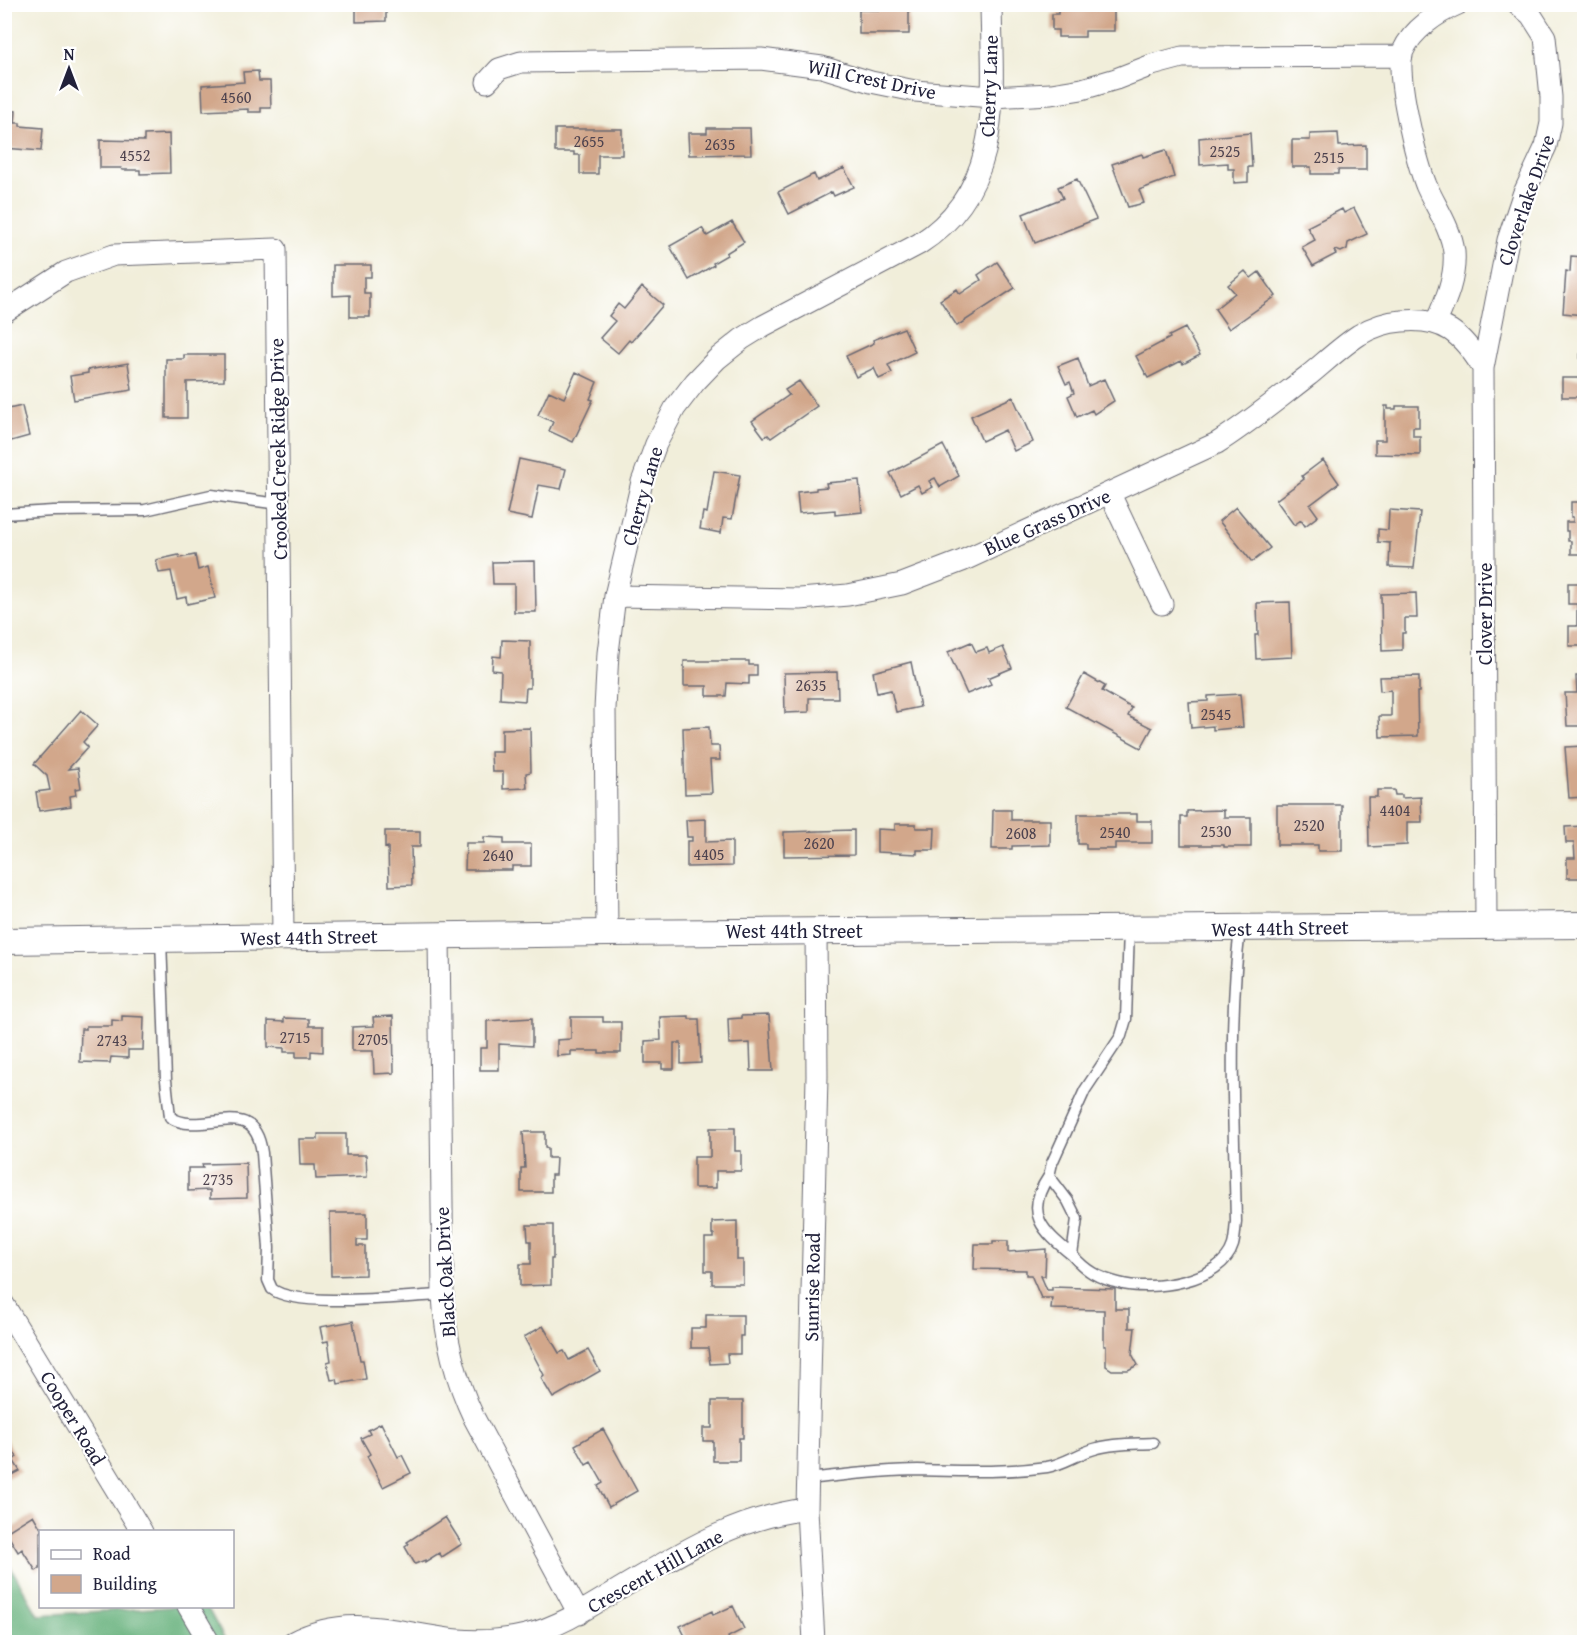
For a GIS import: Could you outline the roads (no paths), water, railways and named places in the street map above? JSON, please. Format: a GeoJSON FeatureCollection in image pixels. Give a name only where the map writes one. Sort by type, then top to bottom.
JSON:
{"type":"FeatureCollection","features":[{"type":"Feature","properties":{"kind":"street","name":"Cherry Lane"},"geometry":{"type":"LineString","coordinates":[[607,933],[604,709],[608,653],[615,596],[647,466],[659,436],[684,395],[717,359],[742,339],[919,244],[946,224],[967,198],[981,168],[989,139],[992,97],[991,4]]}},
{"type":"Feature","properties":{"kind":"street"},"geometry":{"type":"LineString","coordinates":[[1458,4],[1445,10],[1423,26],[1408,42],[1402,56],[1403,86],[1419,164],[1450,236],[1454,252],[1453,277],[1436,322],[1456,333],[1483,368]]}},
{"type":"Feature","properties":{"kind":"street","name":"Cloverlake Drive"},"geometry":{"type":"LineString","coordinates":[[1483,368],[1508,240],[1520,204],[1546,146],[1551,123],[1551,97],[1545,37],[1532,15],[1518,4]]}},
{"type":"Feature","properties":{"kind":"street","name":"Will Crest Drive"},"geometry":{"type":"LineString","coordinates":[[487,82],[499,69],[521,62],[761,59],[822,67],[871,82],[915,91],[992,97],[1051,94],[1082,89],[1182,57],[1402,56]]}},
{"type":"Feature","properties":{"kind":"street","name":"Crooked Creek Ridge Drive"},"geometry":{"type":"LineString","coordinates":[[4,312],[66,272],[114,255],[276,249],[283,937]]}},
{"type":"Feature","properties":{"kind":"street","name":"Blue Grass Drive"},"geometry":{"type":"LineString","coordinates":[[615,596],[800,599],[871,591],[932,574],[1190,457],[1245,425],[1360,334],[1395,321],[1436,322]]}},
{"type":"Feature","properties":{"kind":"street","name":"Clover Drive"},"geometry":{"type":"LineString","coordinates":[[1483,368],[1486,927]]}},
{"type":"Feature","properties":{"kind":"street"},"geometry":{"type":"LineString","coordinates":[[1110,494],[1162,604]]}},
{"type":"Feature","properties":{"kind":"street","name":"West 44th Street"},"geometry":{"type":"LineString","coordinates":[[4,941],[816,931],[1584,926]]}},
{"type":"Feature","properties":{"kind":"street","name":"Sunrise Road"},"geometry":{"type":"LineString","coordinates":[[814,1642],[807,1509],[817,1088],[816,931]]}},
{"type":"Feature","properties":{"kind":"street","name":"Black Oak Drive"},"geometry":{"type":"LineString","coordinates":[[439,935],[443,1294],[449,1349],[467,1404],[579,1614]]}},
{"type":"Feature","properties":{"kind":"street","name":"Cooper Road"},"geometry":{"type":"LineString","coordinates":[[4,1305],[141,1530]]}},
{"type":"Feature","properties":{"kind":"street","name":"Crescent Hill Lane"},"geometry":{"type":"LineString","coordinates":[[293,1642],[329,1630],[353,1626],[377,1626],[459,1640],[492,1640],[533,1633],[579,1614],[696,1543],[742,1524],[785,1512],[807,1509]]}},
{"type":"Feature","properties":{"kind":"street"},"geometry":{"type":"LineString","coordinates":[[189,1608],[209,1642]]}},
{"type":"Feature","properties":{"kind":"lane"},"geometry":{"type":"LineString","coordinates":[[4,514],[145,510],[211,495],[279,504]]}},
{"type":"Feature","properties":{"kind":"lane"},"geometry":{"type":"LineString","coordinates":[[1129,929],[1126,1019],[1121,1036],[1085,1090],[1052,1163],[1049,1176],[1041,1187],[1037,1209],[1039,1224],[1086,1271],[1119,1284],[1154,1287],[1210,1272],[1225,1258],[1233,1246],[1236,1222],[1232,1044],[1234,982],[1240,929]]}},
{"type":"Feature","properties":{"kind":"lane"},"geometry":{"type":"LineString","coordinates":[[161,938],[166,1080],[170,1117],[185,1124],[236,1119],[254,1128],[262,1154],[269,1248],[268,1280],[272,1289],[286,1296],[324,1300],[443,1294]]}},
{"type":"Feature","properties":{"kind":"lane"},"geometry":{"type":"LineString","coordinates":[[1049,1176],[1068,1201],[1077,1219],[1072,1255]]}},
{"type":"Feature","properties":{"kind":"lane"},"geometry":{"type":"LineString","coordinates":[[808,1479],[872,1472],[918,1470],[986,1473],[1049,1467],[1100,1447],[1154,1443]]}},
{"type":"Feature","properties":{"kind":"waterway"},"geometry":{"type":"LineString","coordinates":[[4,1635],[13,1642]]}}]}
